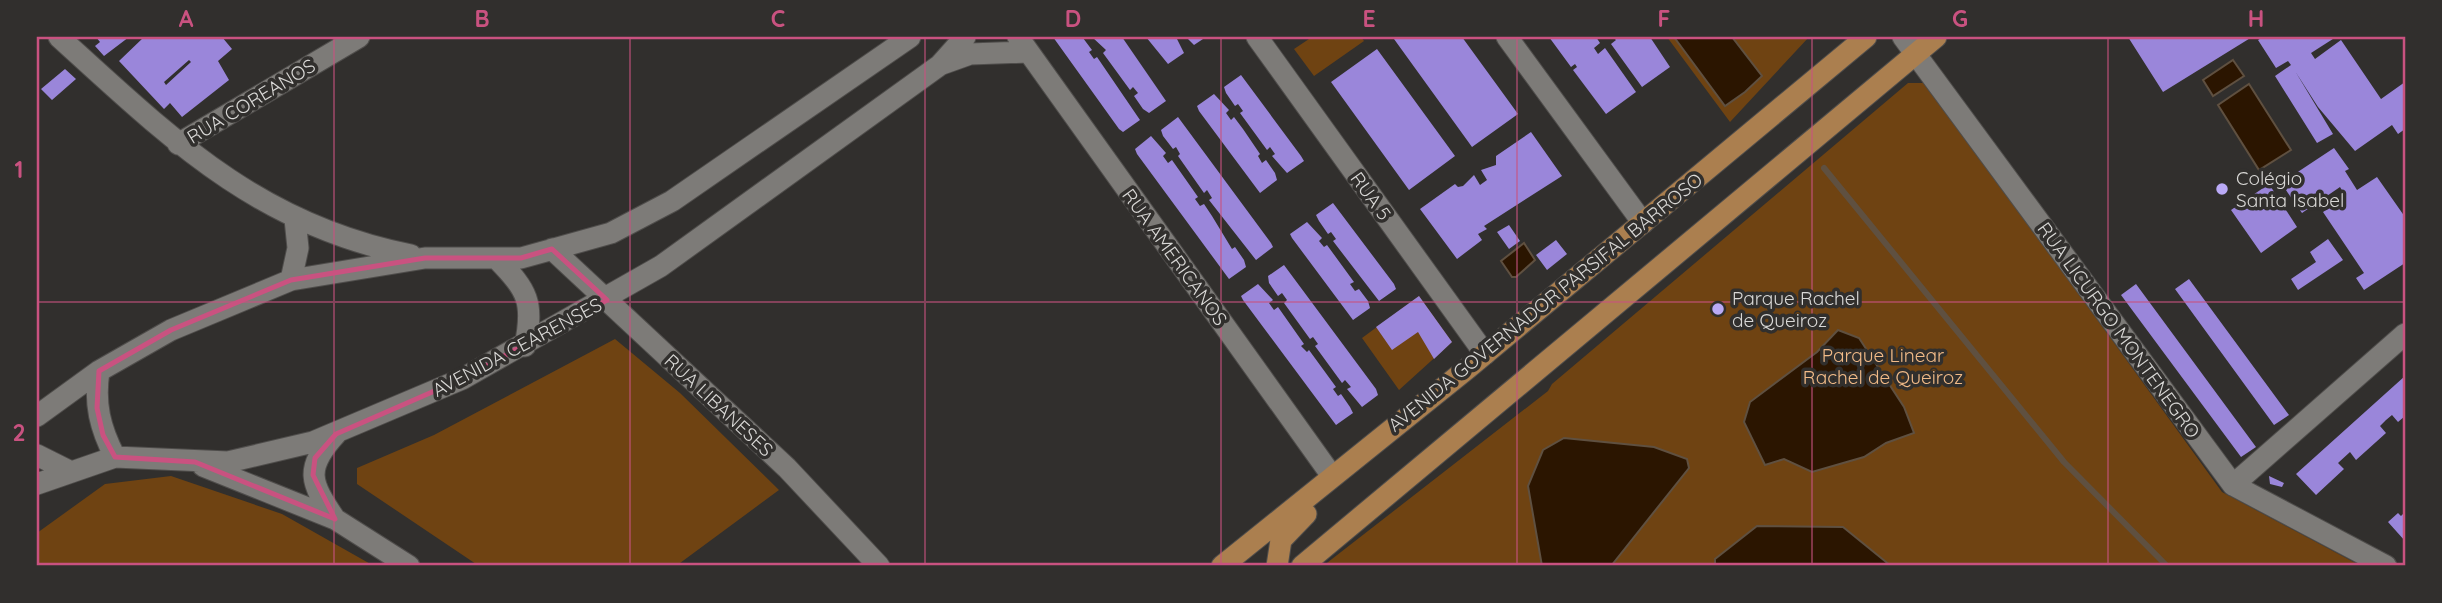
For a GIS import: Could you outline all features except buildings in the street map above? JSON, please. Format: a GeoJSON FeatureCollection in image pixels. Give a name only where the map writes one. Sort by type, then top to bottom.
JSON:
{"type":"FeatureCollection","features":[{"type":"Feature","properties":{"kind":"main road","name":"AVENIDA GOVERNADOR PARSIFAL BARROSO"},"geometry":{"type":"LineString","coordinates":[[1222,566],[1468,368],[1866,37]]}},
{"type":"Feature","properties":{"kind":"main road"},"geometry":{"type":"LineString","coordinates":[[1302,566],[1909,45],[1936,37]]}},
{"type":"Feature","properties":{"kind":"main road"},"geometry":{"type":"LineString","coordinates":[[1277,566],[1281,540],[1289,528],[1431,413],[1468,368]]}},
{"type":"Feature","properties":{"kind":"street"},"geometry":{"type":"LineString","coordinates":[[59,37],[209,169],[295,219],[373,248],[425,258],[497,259],[522,258],[611,233],[672,201],[910,37]]}},
{"type":"Feature","properties":{"kind":"street","name":"RUA COREANOS"},"geometry":{"type":"LineString","coordinates":[[178,144],[359,37]]}},
{"type":"Feature","properties":{"kind":"street","name":"AVENIDA CEARENSES"},"geometry":{"type":"LineString","coordinates":[[37,484],[115,457],[228,462],[335,434],[462,379],[607,300],[661,266],[940,65],[965,37]]}},
{"type":"Feature","properties":{"kind":"street","name":"RUA 5"},"geometry":{"type":"LineString","coordinates":[[1257,37],[1485,354]]}},
{"type":"Feature","properties":{"kind":"street"},"geometry":{"type":"LineString","coordinates":[[1507,37],[1643,223]]}},
{"type":"Feature","properties":{"kind":"street","name":"AVENIDA CEARENSES"},"geometry":{"type":"LineString","coordinates":[[940,65],[970,54],[1023,44]]}},
{"type":"Feature","properties":{"kind":"street","name":"RUA AMERICANOS"},"geometry":{"type":"LineString","coordinates":[[1023,44],[1332,476]]}},
{"type":"Feature","properties":{"kind":"street","name":"RUA LICURGO MONTENEGRO"},"geometry":{"type":"LineString","coordinates":[[1909,45],[2233,485],[2386,566]]}},
{"type":"Feature","properties":{"kind":"street"},"geometry":{"type":"LineString","coordinates":[[291,280],[298,248],[295,219]]}},
{"type":"Feature","properties":{"kind":"street","name":"RUA LIBANESES"},"geometry":{"type":"LineString","coordinates":[[552,249],[787,468],[879,566]]}},
{"type":"Feature","properties":{"kind":"street"},"geometry":{"type":"LineString","coordinates":[[37,416],[99,371],[171,330],[291,280],[425,258]]}},
{"type":"Feature","properties":{"kind":"street"},"geometry":{"type":"LineString","coordinates":[[497,259],[518,281],[526,297],[531,317],[525,346]]}},
{"type":"Feature","properties":{"kind":"street"},"geometry":{"type":"LineString","coordinates":[[2233,485],[2405,334]]}},
{"type":"Feature","properties":{"kind":"street"},"geometry":{"type":"LineString","coordinates":[[99,371],[97,408],[103,435],[115,457]]}},
{"type":"Feature","properties":{"kind":"street"},"geometry":{"type":"LineString","coordinates":[[335,434],[315,458],[313,475],[314,485],[335,519]]}},
{"type":"Feature","properties":{"kind":"street"},"geometry":{"type":"LineString","coordinates":[[37,455],[71,472]]}},
{"type":"Feature","properties":{"kind":"street"},"geometry":{"type":"LineString","coordinates":[[195,462],[335,519],[409,566]]}},
{"type":"Feature","properties":{"kind":"highlighted area"},"geometry":{"type":"Polygon","coordinates":[[[552,249],[607,300],[462,379],[336,434],[315,458],[313,475],[335,519],[195,462],[115,457],[103,435],[97,408],[99,371],[171,330],[291,280],[425,258],[521,258],[552,249]]]}},
{"type":"Feature","properties":{"kind":"green space"},"geometry":{"type":"Polygon","coordinates":[[[1312,37],[1361,37],[1364,41],[1314,76],[1294,49],[1312,37]]]}},
{"type":"Feature","properties":{"kind":"green space"},"geometry":{"type":"Polygon","coordinates":[[[1667,37],[1809,37],[1730,122],[1667,37]]]}},
{"type":"Feature","properties":{"kind":"green space","name":"Parque Linear Rachel de Queiroz"},"geometry":{"type":"Polygon","coordinates":[[[1908,83],[1926,83],[2222,492],[2361,566],[1323,566],[1548,391],[1552,384],[1908,83]]]}},
{"type":"Feature","properties":{"kind":"green space"},"geometry":{"type":"Polygon","coordinates":[[[1419,296],[1452,342],[1399,390],[1362,338],[1419,296]]]}},
{"type":"Feature","properties":{"kind":"green space"},"geometry":{"type":"Polygon","coordinates":[[[615,339],[680,393],[779,490],[676,566],[479,566],[357,484],[357,468],[434,435],[615,339]]]}},
{"type":"Feature","properties":{"kind":"green space"},"geometry":{"type":"Polygon","coordinates":[[[171,476],[282,514],[374,566],[37,566],[37,533],[105,484],[171,476]]]}},
{"type":"Feature","properties":{"kind":"shaded area"},"geometry":{"type":"Polygon","coordinates":[[[1674,37],[1732,37],[1762,76],[1725,106],[1674,37]]]}},
{"type":"Feature","properties":{"kind":"shaded area"},"geometry":{"type":"Polygon","coordinates":[[[2233,60],[2244,76],[2213,96],[2203,80],[2233,60]]]}},
{"type":"Feature","properties":{"kind":"shaded area"},"geometry":{"type":"Polygon","coordinates":[[[2249,84],[2291,150],[2259,170],[2218,105],[2249,84]]]}},
{"type":"Feature","properties":{"kind":"shaded area"},"geometry":{"type":"Polygon","coordinates":[[[1524,243],[1535,260],[1516,277],[1512,277],[1501,261],[1524,243]]]}},
{"type":"Feature","properties":{"kind":"shaded area"},"geometry":{"type":"Polygon","coordinates":[[[1838,330],[1859,338],[1904,407],[1914,433],[1886,443],[1864,457],[1812,472],[1784,459],[1765,465],[1744,422],[1750,402],[1817,352],[1838,330]]]}},
{"type":"Feature","properties":{"kind":"shaded area"},"geometry":{"type":"Polygon","coordinates":[[[1564,438],[1654,447],[1687,459],[1689,468],[1611,566],[1542,566],[1528,486],[1543,450],[1564,438]]]}},
{"type":"Feature","properties":{"kind":"shaded area"},"geometry":{"type":"Polygon","coordinates":[[[1757,526],[1843,527],[1891,566],[1715,566],[1715,559],[1757,526]]]}},
{"type":"Feature","properties":{"kind":"waterway"},"geometry":{"type":"LineString","coordinates":[[1824,168],[2064,462],[2167,566]]}},
{"type":"Feature","properties":{"kind":"place","name":"Colégio Santa Isabel"},"geometry":{"type":"Point","coordinates":[2222,189]}},
{"type":"Feature","properties":{"kind":"place","name":"Parque Rachel de Queiroz"},"geometry":{"type":"Point","coordinates":[1718,309]}}]}
